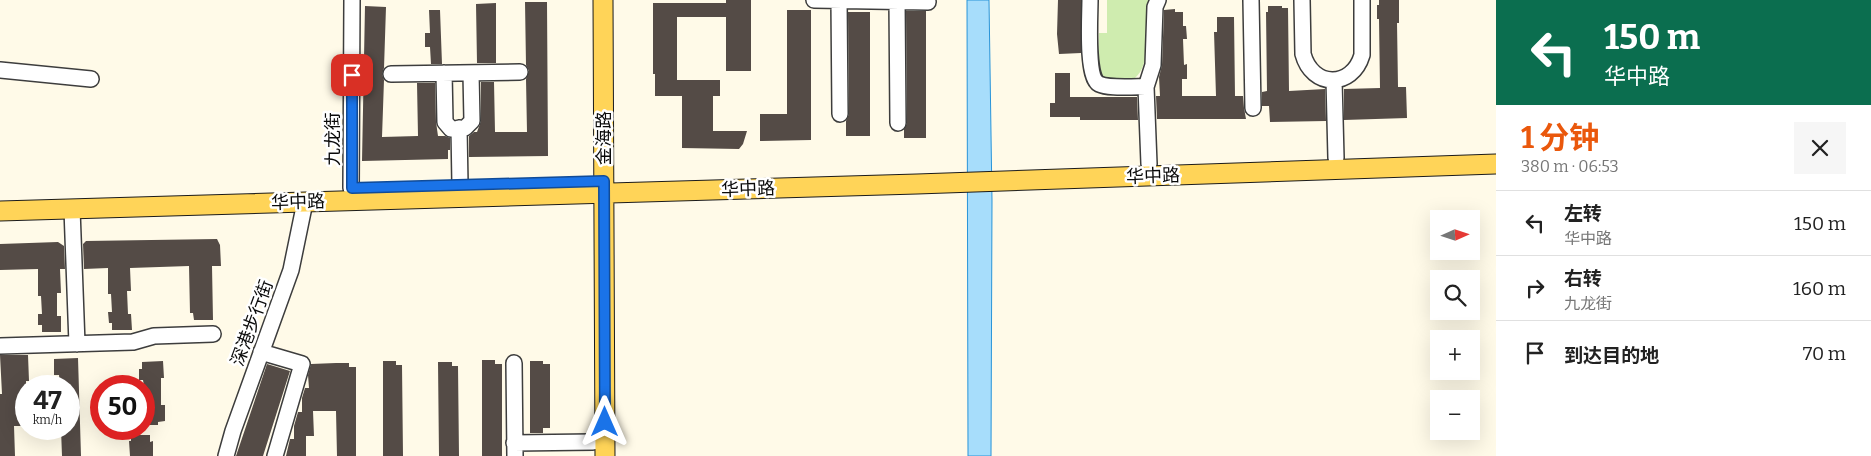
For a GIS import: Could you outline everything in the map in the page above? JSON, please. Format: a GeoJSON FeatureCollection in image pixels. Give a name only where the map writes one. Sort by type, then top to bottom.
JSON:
{"type":"FeatureCollection","features":[{"type":"Feature","properties":{"kind":"main road","name":"金海路"},"geometry":{"type":"LineString","coordinates":[[591,0],[598,187]]}},
{"type":"Feature","properties":{"kind":"main road","name":"金海路"},"geometry":{"type":"LineString","coordinates":[[597,451],[598,187],[603,0]]}},
{"type":"Feature","properties":{"kind":"main road","name":"华中路"},"geometry":{"type":"LineString","coordinates":[[0,211],[305,202],[598,187],[1149,164],[1496,152]]}},
{"type":"Feature","properties":{"kind":"main road","name":"华中路"},"geometry":{"type":"LineString","coordinates":[[0,199],[460,185],[598,187],[1496,164]]}},
{"type":"Feature","properties":{"kind":"street","name":"九龙街"},"geometry":{"type":"LineString","coordinates":[[352,0],[352,188]]}},
{"type":"Feature","properties":{"kind":"street"},"geometry":{"type":"LineString","coordinates":[[814,0],[928,2]]}},
{"type":"Feature","properties":{"kind":"street"},"geometry":{"type":"LineString","coordinates":[[839,0],[840,114]]}},
{"type":"Feature","properties":{"kind":"street"},"geometry":{"type":"LineString","coordinates":[[1090,0],[1091,67],[1094,80],[1097,84],[1105,86],[1146,86]]}},
{"type":"Feature","properties":{"kind":"street"},"geometry":{"type":"LineString","coordinates":[[1149,164],[1146,86],[1150,79],[1153,65],[1155,7],[1158,0]]}},
{"type":"Feature","properties":{"kind":"street"},"geometry":{"type":"LineString","coordinates":[[1251,0],[1253,108]]}},
{"type":"Feature","properties":{"kind":"street"},"geometry":{"type":"LineString","coordinates":[[1302,0],[1303,54],[1305,61],[1316,75],[1334,80],[1341,79],[1352,72],[1360,62],[1362,55],[1362,0]]}},
{"type":"Feature","properties":{"kind":"street"},"geometry":{"type":"LineString","coordinates":[[897,1],[898,123]]}},
{"type":"Feature","properties":{"kind":"street"},"geometry":{"type":"LineString","coordinates":[[0,70],[91,79]]}},
{"type":"Feature","properties":{"kind":"street"},"geometry":{"type":"LineString","coordinates":[[391,74],[520,72]]}},
{"type":"Feature","properties":{"kind":"street"},"geometry":{"type":"LineString","coordinates":[[444,73],[445,122],[451,128],[465,128],[472,121],[472,73]]}},
{"type":"Feature","properties":{"kind":"street"},"geometry":{"type":"LineString","coordinates":[[1334,80],[1336,158]]}},
{"type":"Feature","properties":{"kind":"street"},"geometry":{"type":"LineString","coordinates":[[459,128],[460,185]]}},
{"type":"Feature","properties":{"kind":"street","name":"深港步行街"},"geometry":{"type":"LineString","coordinates":[[226,456],[233,430],[291,270],[305,202]]}},
{"type":"Feature","properties":{"kind":"street"},"geometry":{"type":"LineString","coordinates":[[72,209],[77,344]]}},
{"type":"Feature","properties":{"kind":"street"},"geometry":{"type":"LineString","coordinates":[[0,346],[133,342],[154,336],[213,334]]}},
{"type":"Feature","properties":{"kind":"street"},"geometry":{"type":"LineString","coordinates":[[261,352],[302,364],[275,456]]}},
{"type":"Feature","properties":{"kind":"street"},"geometry":{"type":"LineString","coordinates":[[514,363],[514,450],[597,451]]}},
{"type":"Feature","properties":{"kind":"green space"},"geometry":{"type":"Polygon","coordinates":[[[1107,0],[1150,0],[1147,53],[1144,64],[1135,78],[1105,79],[1100,71],[1098,58],[1099,33],[1107,33],[1107,0]]]}},
{"type":"Feature","properties":{"kind":"water"},"geometry":{"type":"Polygon","coordinates":[[[967,0],[989,0],[992,201],[991,456],[968,456],[967,0]]]}},
{"type":"Feature","properties":{"kind":"building"},"geometry":{"type":"Polygon","coordinates":[[[726,0],[751,0],[751,71],[726,71],[726,17],[677,17],[677,80],[720,80],[720,96],[713,96],[713,131],[747,131],[743,144],[739,149],[682,148],[682,96],[655,96],[655,74],[653,74],[653,3],[726,3],[726,0]]]}},
{"type":"Feature","properties":{"kind":"building"},"geometry":{"type":"Polygon","coordinates":[[[1058,0],[1081,0],[1081,53],[1059,54],[1057,34],[1058,0]]]}},
{"type":"Feature","properties":{"kind":"building"},"geometry":{"type":"Polygon","coordinates":[[[1379,0],[1399,0],[1399,23],[1397,23],[1398,87],[1406,87],[1407,118],[1344,120],[1344,89],[1380,88],[1379,19],[1377,19],[1379,0]]]}},
{"type":"Feature","properties":{"kind":"building"},"geometry":{"type":"Polygon","coordinates":[[[525,2],[547,2],[548,156],[469,157],[469,136],[477,132],[481,121],[481,82],[494,82],[495,132],[527,132],[526,79],[529,71],[526,65],[525,2]]]}},
{"type":"Feature","properties":{"kind":"building"},"geometry":{"type":"Polygon","coordinates":[[[496,3],[496,63],[477,63],[476,4],[496,3]]]}},
{"type":"Feature","properties":{"kind":"building"},"geometry":{"type":"Polygon","coordinates":[[[365,6],[386,7],[384,68],[382,74],[384,80],[382,137],[418,136],[417,83],[435,83],[438,136],[450,138],[448,159],[362,161],[365,6]]]}},
{"type":"Feature","properties":{"kind":"building"},"geometry":{"type":"Polygon","coordinates":[[[1268,6],[1288,8],[1289,91],[1325,89],[1326,121],[1270,122],[1269,106],[1262,106],[1262,92],[1267,91],[1266,12],[1268,12],[1268,6]]]}},
{"type":"Feature","properties":{"kind":"building"},"geometry":{"type":"Polygon","coordinates":[[[1175,9],[1175,12],[1183,12],[1183,26],[1186,26],[1187,39],[1183,39],[1184,65],[1187,64],[1187,79],[1182,79],[1182,96],[1216,96],[1214,32],[1217,32],[1217,17],[1234,17],[1235,96],[1243,96],[1246,119],[1157,119],[1156,96],[1160,96],[1159,77],[1162,65],[1164,10],[1175,9]]]}},
{"type":"Feature","properties":{"kind":"building"},"geometry":{"type":"Polygon","coordinates":[[[429,10],[440,10],[442,64],[431,64],[430,47],[425,47],[425,33],[430,33],[429,10]]]}},
{"type":"Feature","properties":{"kind":"building"},"geometry":{"type":"Polygon","coordinates":[[[787,10],[811,10],[811,140],[760,141],[760,114],[787,114],[787,10]]]}},
{"type":"Feature","properties":{"kind":"building"},"geometry":{"type":"Polygon","coordinates":[[[906,11],[926,11],[926,138],[904,138],[904,129],[907,123],[906,11]]]}},
{"type":"Feature","properties":{"kind":"building"},"geometry":{"type":"Polygon","coordinates":[[[848,12],[870,12],[870,136],[846,136],[846,121],[849,114],[848,12]]]}},
{"type":"Feature","properties":{"kind":"building"},"geometry":{"type":"Polygon","coordinates":[[[1055,73],[1070,73],[1070,97],[1137,97],[1138,120],[1080,120],[1080,117],[1050,117],[1050,103],[1055,103],[1055,73]]]}},
{"type":"Feature","properties":{"kind":"building"},"geometry":{"type":"Polygon","coordinates":[[[217,239],[220,245],[221,266],[212,266],[213,320],[194,320],[193,313],[190,313],[189,266],[130,268],[131,291],[127,291],[128,314],[131,314],[132,330],[112,330],[112,323],[109,323],[108,312],[112,312],[111,294],[108,294],[108,268],[84,269],[83,244],[86,241],[217,239]]]}},
{"type":"Feature","properties":{"kind":"building"},"geometry":{"type":"Polygon","coordinates":[[[58,242],[64,246],[65,269],[60,269],[61,293],[57,293],[57,316],[61,316],[61,332],[42,332],[42,325],[38,325],[38,314],[42,314],[41,296],[38,296],[38,269],[0,270],[0,244],[58,242]]]}},
{"type":"Feature","properties":{"kind":"building"},"geometry":{"type":"Polygon","coordinates":[[[0,355],[28,355],[29,375],[15,375],[15,456],[0,456],[0,394],[2,394],[0,355]]]}},
{"type":"Feature","properties":{"kind":"building"},"geometry":{"type":"Polygon","coordinates":[[[78,358],[79,375],[54,375],[54,359],[78,358]]]}},
{"type":"Feature","properties":{"kind":"building"},"geometry":{"type":"Polygon","coordinates":[[[482,360],[495,360],[495,364],[502,364],[502,456],[482,456],[482,360]]]}},
{"type":"Feature","properties":{"kind":"building"},"geometry":{"type":"Polygon","coordinates":[[[163,361],[164,378],[161,378],[161,405],[165,405],[165,421],[158,422],[158,425],[155,425],[155,375],[139,375],[139,369],[142,369],[142,362],[163,361]]]}},
{"type":"Feature","properties":{"kind":"building"},"geometry":{"type":"Polygon","coordinates":[[[383,361],[396,361],[396,365],[402,365],[403,456],[383,456],[383,361]]]}},
{"type":"Feature","properties":{"kind":"building"},"geometry":{"type":"Polygon","coordinates":[[[530,361],[543,361],[543,364],[550,364],[550,428],[543,428],[543,433],[530,433],[530,361]]]}},
{"type":"Feature","properties":{"kind":"building"},"geometry":{"type":"Polygon","coordinates":[[[438,362],[452,362],[452,366],[458,366],[459,456],[439,456],[438,362]]]}},
{"type":"Feature","properties":{"kind":"building"},"geometry":{"type":"Polygon","coordinates":[[[349,363],[349,367],[356,367],[356,456],[337,456],[336,411],[313,411],[314,436],[306,436],[306,456],[286,456],[290,439],[294,439],[294,426],[298,412],[302,412],[302,398],[305,388],[309,388],[308,375],[311,364],[349,363]]]}},
{"type":"Feature","properties":{"kind":"building"},"geometry":{"type":"Polygon","coordinates":[[[267,364],[290,371],[263,456],[236,456],[267,364]]]}},
{"type":"Feature","properties":{"kind":"building"},"geometry":{"type":"Polygon","coordinates":[[[80,423],[81,456],[62,456],[61,440],[80,440],[80,423]]]}},
{"type":"Feature","properties":{"kind":"building"},"geometry":{"type":"Polygon","coordinates":[[[129,441],[153,441],[153,456],[130,456],[129,441]]]}},
{"type":"Feature","properties":{"kind":"route"},"geometry":{"type":"LineString","coordinates":[[352,75],[352,188],[604,181],[605,422]]}}]}
